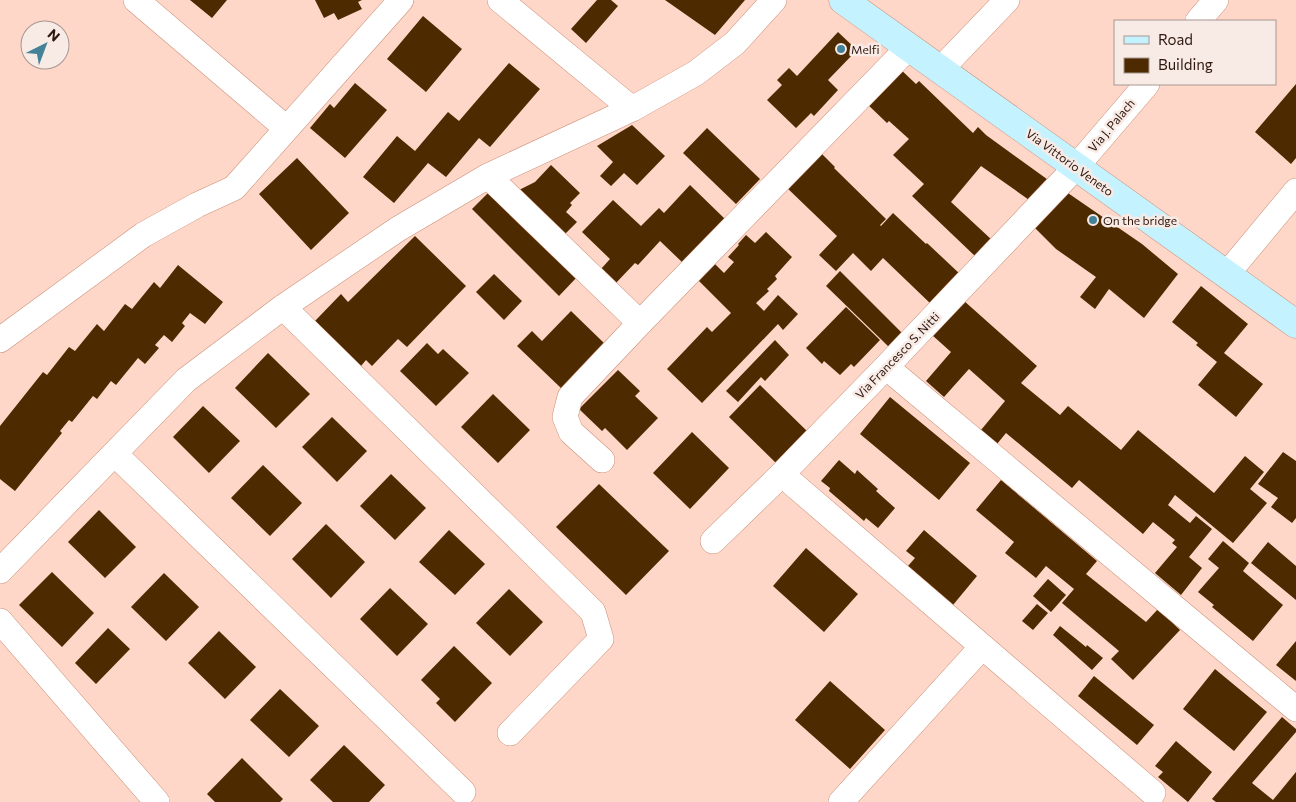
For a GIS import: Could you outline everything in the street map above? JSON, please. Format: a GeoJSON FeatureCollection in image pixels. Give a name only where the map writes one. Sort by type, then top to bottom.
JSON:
{"type":"FeatureCollection","features":[{"type":"Feature","properties":{"kind":"street"},"geometry":{"type":"LineString","coordinates":[[136,0],[286,128]]}},
{"type":"Feature","properties":{"kind":"street"},"geometry":{"type":"LineString","coordinates":[[0,340],[143,235],[197,205],[234,188],[401,0]]}},
{"type":"Feature","properties":{"kind":"street"},"geometry":{"type":"LineString","coordinates":[[500,0],[632,109]]}},
{"type":"Feature","properties":{"kind":"street"},"geometry":{"type":"LineString","coordinates":[[0,571],[186,380],[283,307],[398,229],[488,176],[632,109],[696,73],[735,43],[774,0]]}},
{"type":"Feature","properties":{"kind":"street","name":"Via Vittorio Veneto"},"geometry":{"type":"LineString","coordinates":[[843,0],[1296,324]]}},
{"type":"Feature","properties":{"kind":"street"},"geometry":{"type":"LineString","coordinates":[[940,70],[1007,0]]}},
{"type":"Feature","properties":{"kind":"street"},"geometry":{"type":"LineString","coordinates":[[1199,20],[1216,0]]}},
{"type":"Feature","properties":{"kind":"street"},"geometry":{"type":"LineString","coordinates":[[602,460],[571,432],[565,417],[570,397],[909,47]]}},
{"type":"Feature","properties":{"kind":"street","name":"Via J. Palach"},"geometry":{"type":"LineString","coordinates":[[1076,166],[1145,85]]}},
{"type":"Feature","properties":{"kind":"street","name":"Via Francesco S. Nitti"},"geometry":{"type":"LineString","coordinates":[[713,541],[778,478],[886,367],[1076,166]]}},
{"type":"Feature","properties":{"kind":"street"},"geometry":{"type":"LineString","coordinates":[[488,176],[640,323]]}},
{"type":"Feature","properties":{"kind":"street"},"geometry":{"type":"LineString","coordinates":[[1227,274],[1296,191]]}},
{"type":"Feature","properties":{"kind":"street"},"geometry":{"type":"LineString","coordinates":[[283,307],[593,612],[600,638],[510,733]]}},
{"type":"Feature","properties":{"kind":"street"},"geometry":{"type":"LineString","coordinates":[[886,367],[1296,709]]}},
{"type":"Feature","properties":{"kind":"street"},"geometry":{"type":"LineString","coordinates":[[115,454],[463,792]]}},
{"type":"Feature","properties":{"kind":"street"},"geometry":{"type":"LineString","coordinates":[[793,484],[1153,793]]}},
{"type":"Feature","properties":{"kind":"street"},"geometry":{"type":"LineString","coordinates":[[0,621],[157,802]]}},
{"type":"Feature","properties":{"kind":"street"},"geometry":{"type":"LineString","coordinates":[[841,802],[982,647]]}},
{"type":"Feature","properties":{"kind":"building"},"geometry":{"type":"Polygon","coordinates":[[[190,0],[227,0],[212,18],[190,0]]]}},
{"type":"Feature","properties":{"kind":"building"},"geometry":{"type":"Polygon","coordinates":[[[315,0],[362,0],[358,2],[362,9],[338,20],[334,13],[324,18],[315,0]]]}},
{"type":"Feature","properties":{"kind":"building"},"geometry":{"type":"Polygon","coordinates":[[[597,0],[611,0],[618,6],[586,43],[571,29],[597,0]]]}},
{"type":"Feature","properties":{"kind":"building"},"geometry":{"type":"Polygon","coordinates":[[[665,0],[745,0],[715,35],[665,0]]]}},
{"type":"Feature","properties":{"kind":"building"},"geometry":{"type":"Polygon","coordinates":[[[423,16],[462,49],[426,92],[387,59],[423,16]]]}},
{"type":"Feature","properties":{"kind":"building"},"geometry":{"type":"Polygon","coordinates":[[[838,32],[857,50],[828,80],[838,90],[814,116],[811,113],[796,128],[767,100],[782,85],[777,80],[789,68],[797,76],[838,32]]]}},
{"type":"Feature","properties":{"kind":"building"},"geometry":{"type":"Polygon","coordinates":[[[509,63],[540,89],[490,147],[479,138],[446,177],[428,163],[394,203],[363,177],[397,136],[415,151],[448,112],[459,121],[509,63]]]}},
{"type":"Feature","properties":{"kind":"building"},"geometry":{"type":"Polygon","coordinates":[[[898,67],[916,84],[919,81],[973,133],[978,127],[986,135],[1051,182],[1032,202],[981,166],[951,202],[992,240],[976,257],[912,196],[924,184],[893,155],[909,139],[889,121],[887,123],[865,102],[898,67]]]}},
{"type":"Feature","properties":{"kind":"building"},"geometry":{"type":"Polygon","coordinates":[[[355,83],[387,110],[345,158],[310,128],[330,104],[334,108],[355,83]]]}},
{"type":"Feature","properties":{"kind":"building"},"geometry":{"type":"Polygon","coordinates":[[[1296,84],[1296,158],[1291,164],[1255,132],[1296,84]]]}},
{"type":"Feature","properties":{"kind":"building"},"geometry":{"type":"Polygon","coordinates":[[[632,125],[665,156],[637,185],[624,173],[611,186],[600,176],[613,162],[597,146],[632,125]]]}},
{"type":"Feature","properties":{"kind":"building"},"geometry":{"type":"Polygon","coordinates":[[[707,128],[760,179],[736,204],[683,153],[707,128]]]}},
{"type":"Feature","properties":{"kind":"building"},"geometry":{"type":"Polygon","coordinates":[[[820,152],[886,219],[881,226],[893,213],[961,275],[932,305],[883,258],[871,271],[853,253],[836,271],[819,255],[837,236],[784,185],[820,152]]]}},
{"type":"Feature","properties":{"kind":"building"},"geometry":{"type":"Polygon","coordinates":[[[297,158],[349,213],[311,250],[259,194],[297,158]]]}},
{"type":"Feature","properties":{"kind":"building"},"geometry":{"type":"Polygon","coordinates":[[[551,165],[580,193],[570,203],[572,205],[566,212],[577,222],[565,234],[519,190],[535,182],[551,165]]]}},
{"type":"Feature","properties":{"kind":"building"},"geometry":{"type":"Polygon","coordinates":[[[690,185],[725,219],[683,263],[660,241],[638,265],[635,263],[615,284],[601,269],[610,259],[582,232],[613,200],[641,226],[659,208],[664,213],[690,185]]]}},
{"type":"Feature","properties":{"kind":"building"},"geometry":{"type":"Polygon","coordinates":[[[490,191],[578,276],[559,296],[472,209],[490,191]]]}},
{"type":"Feature","properties":{"kind":"building"},"geometry":{"type":"Polygon","coordinates":[[[1065,191],[1142,244],[1178,274],[1144,318],[1109,289],[1095,309],[1080,297],[1096,277],[1056,249],[1031,224],[1065,191]]]}},
{"type":"Feature","properties":{"kind":"building"},"geometry":{"type":"Polygon","coordinates":[[[766,232],[792,257],[775,276],[777,279],[767,289],[769,291],[756,303],[764,311],[778,295],[798,314],[783,330],[778,324],[702,403],[667,369],[707,327],[712,332],[731,313],[695,277],[711,260],[724,273],[734,262],[728,257],[746,235],[755,243],[766,232]]]}},
{"type":"Feature","properties":{"kind":"building"},"geometry":{"type":"Polygon","coordinates":[[[415,236],[466,286],[407,347],[398,339],[372,366],[366,360],[361,366],[315,321],[341,294],[348,302],[415,236]]]}},
{"type":"Feature","properties":{"kind":"building"},"geometry":{"type":"Polygon","coordinates":[[[178,265],[223,302],[205,324],[190,313],[182,323],[185,326],[172,342],[164,335],[155,345],[159,348],[145,364],[138,358],[116,385],[111,381],[97,399],[93,396],[72,422],[69,420],[60,431],[62,433],[15,491],[0,479],[0,426],[43,372],[47,375],[69,347],[75,351],[97,324],[104,331],[125,304],[132,309],[154,282],[160,288],[178,265]]]}},
{"type":"Feature","properties":{"kind":"building"},"geometry":{"type":"Polygon","coordinates":[[[840,271],[902,333],[889,347],[826,286],[840,271]]]}},
{"type":"Feature","properties":{"kind":"building"},"geometry":{"type":"Polygon","coordinates":[[[494,274],[522,301],[504,320],[476,292],[494,274]]]}},
{"type":"Feature","properties":{"kind":"building"},"geometry":{"type":"Polygon","coordinates":[[[1201,286],[1248,324],[1224,353],[1263,384],[1236,417],[1198,385],[1217,362],[1196,345],[1198,343],[1172,322],[1201,286]]]}},
{"type":"Feature","properties":{"kind":"building"},"geometry":{"type":"Polygon","coordinates":[[[963,300],[1037,366],[1021,383],[1060,415],[1068,406],[1121,450],[1138,430],[1214,493],[1245,456],[1264,472],[1250,489],[1267,503],[1233,543],[1175,495],[1168,505],[1190,523],[1196,516],[1212,529],[1189,557],[1202,568],[1181,595],[1155,573],[1177,547],[1172,543],[1175,540],[1153,522],[1143,534],[1079,480],[1072,488],[1006,433],[997,444],[981,430],[1005,401],[969,369],[944,397],[926,381],[951,352],[932,335],[963,300]]]}},
{"type":"Feature","properties":{"kind":"building"},"geometry":{"type":"Polygon","coordinates":[[[846,307],[880,340],[854,367],[851,364],[840,375],[824,361],[822,364],[806,348],[846,307]]]}},
{"type":"Feature","properties":{"kind":"building"},"geometry":{"type":"Polygon","coordinates":[[[571,311],[605,344],[562,389],[517,346],[532,331],[542,341],[571,311]]]}},
{"type":"Feature","properties":{"kind":"building"},"geometry":{"type":"Polygon","coordinates":[[[775,340],[789,355],[765,381],[761,377],[738,402],[726,391],[775,340]]]}},
{"type":"Feature","properties":{"kind":"building"},"geometry":{"type":"Polygon","coordinates":[[[427,343],[438,354],[443,349],[469,373],[436,406],[400,371],[427,343]]]}},
{"type":"Feature","properties":{"kind":"building"},"geometry":{"type":"Polygon","coordinates":[[[268,353],[310,394],[276,428],[235,388],[268,353]]]}},
{"type":"Feature","properties":{"kind":"building"},"geometry":{"type":"Polygon","coordinates":[[[618,370],[640,391],[635,396],[658,418],[627,450],[605,428],[602,431],[579,409],[618,370]]]}},
{"type":"Feature","properties":{"kind":"building"},"geometry":{"type":"Polygon","coordinates":[[[760,385],[809,433],[778,465],[729,417],[760,385]]]}},
{"type":"Feature","properties":{"kind":"building"},"geometry":{"type":"Polygon","coordinates":[[[493,394],[530,430],[498,463],[461,427],[493,394]]]}},
{"type":"Feature","properties":{"kind":"building"},"geometry":{"type":"Polygon","coordinates":[[[890,397],[970,463],[939,500],[860,434],[890,397]]]}},
{"type":"Feature","properties":{"kind":"building"},"geometry":{"type":"Polygon","coordinates":[[[203,406],[240,441],[209,473],[173,437],[203,406]]]}},
{"type":"Feature","properties":{"kind":"building"},"geometry":{"type":"Polygon","coordinates":[[[332,417],[367,451],[337,482],[302,447],[332,417]]]}},
{"type":"Feature","properties":{"kind":"building"},"geometry":{"type":"Polygon","coordinates":[[[692,432],[729,468],[690,509],[653,473],[692,432]]]}},
{"type":"Feature","properties":{"kind":"building"},"geometry":{"type":"Polygon","coordinates":[[[1283,452],[1296,461],[1296,518],[1292,523],[1271,507],[1278,498],[1258,484],[1283,452]]]}},
{"type":"Feature","properties":{"kind":"building"},"geometry":{"type":"Polygon","coordinates":[[[839,460],[855,474],[857,470],[895,508],[878,528],[866,518],[864,521],[829,491],[830,488],[821,481],[839,460]]]}},
{"type":"Feature","properties":{"kind":"building"},"geometry":{"type":"Polygon","coordinates":[[[263,465],[302,503],[270,536],[231,498],[263,465]]]}},
{"type":"Feature","properties":{"kind":"building"},"geometry":{"type":"Polygon","coordinates":[[[391,474],[426,508],[395,540],[360,506],[391,474]]]}},
{"type":"Feature","properties":{"kind":"building"},"geometry":{"type":"Polygon","coordinates":[[[1001,480],[1097,561],[1086,574],[1146,622],[1158,609],[1180,630],[1133,680],[1111,659],[1119,651],[1062,603],[1074,589],[1046,566],[1036,578],[1005,553],[1014,542],[976,510],[1001,480]]]}},
{"type":"Feature","properties":{"kind":"building"},"geometry":{"type":"Polygon","coordinates":[[[599,484],[669,551],[626,595],[556,527],[599,484]]]}},
{"type":"Feature","properties":{"kind":"building"},"geometry":{"type":"Polygon","coordinates":[[[99,510],[136,547],[105,578],[68,542],[99,510]]]}},
{"type":"Feature","properties":{"kind":"building"},"geometry":{"type":"Polygon","coordinates":[[[326,524],[365,562],[331,598],[292,559],[326,524]]]}},
{"type":"Feature","properties":{"kind":"building"},"geometry":{"type":"Polygon","coordinates":[[[449,530],[485,564],[455,595],[419,562],[449,530]]]}},
{"type":"Feature","properties":{"kind":"building"},"geometry":{"type":"Polygon","coordinates":[[[924,530],[977,576],[953,605],[908,566],[915,558],[906,551],[924,530]]]}},
{"type":"Feature","properties":{"kind":"building"},"geometry":{"type":"Polygon","coordinates":[[[1223,541],[1249,563],[1243,571],[1283,605],[1253,641],[1212,607],[1214,605],[1198,592],[1219,568],[1208,559],[1223,541]]]}},
{"type":"Feature","properties":{"kind":"building"},"geometry":{"type":"Polygon","coordinates":[[[1268,542],[1296,566],[1296,600],[1251,563],[1268,542]]]}},
{"type":"Feature","properties":{"kind":"building"},"geometry":{"type":"Polygon","coordinates":[[[806,548],[858,594],[824,632],[773,586],[806,548]]]}},
{"type":"Feature","properties":{"kind":"building"},"geometry":{"type":"Polygon","coordinates":[[[52,572],[94,613],[62,647],[19,605],[52,572]]]}},
{"type":"Feature","properties":{"kind":"building"},"geometry":{"type":"Polygon","coordinates":[[[164,573],[199,607],[166,641],[131,607],[164,573]]]}},
{"type":"Feature","properties":{"kind":"building"},"geometry":{"type":"Polygon","coordinates":[[[1048,579],[1066,595],[1051,612],[1033,596],[1048,579]]]}},
{"type":"Feature","properties":{"kind":"building"},"geometry":{"type":"Polygon","coordinates":[[[390,588],[428,624],[397,656],[360,619],[390,588]]]}},
{"type":"Feature","properties":{"kind":"building"},"geometry":{"type":"Polygon","coordinates":[[[509,589],[543,622],[510,656],[476,623],[509,589]]]}},
{"type":"Feature","properties":{"kind":"building"},"geometry":{"type":"Polygon","coordinates":[[[1037,604],[1048,613],[1033,630],[1022,621],[1037,604]]]}},
{"type":"Feature","properties":{"kind":"building"},"geometry":{"type":"Polygon","coordinates":[[[1060,626],[1103,658],[1092,670],[1053,635],[1060,626]]]}},
{"type":"Feature","properties":{"kind":"building"},"geometry":{"type":"Polygon","coordinates":[[[108,628],[130,649],[96,684],[75,663],[108,628]]]}},
{"type":"Feature","properties":{"kind":"building"},"geometry":{"type":"Polygon","coordinates":[[[219,631],[256,667],[225,699],[188,663],[219,631]]]}},
{"type":"Feature","properties":{"kind":"building"},"geometry":{"type":"Polygon","coordinates":[[[1296,641],[1296,681],[1276,665],[1296,641]]]}},
{"type":"Feature","properties":{"kind":"building"},"geometry":{"type":"Polygon","coordinates":[[[454,646],[492,683],[455,722],[436,703],[440,699],[421,680],[454,646]]]}},
{"type":"Feature","properties":{"kind":"building"},"geometry":{"type":"Polygon","coordinates":[[[1215,669],[1267,712],[1234,751],[1183,709],[1215,669]]]}},
{"type":"Feature","properties":{"kind":"building"},"geometry":{"type":"Polygon","coordinates":[[[1094,676],[1154,725],[1137,745],[1078,696],[1094,676]]]}},
{"type":"Feature","properties":{"kind":"building"},"geometry":{"type":"Polygon","coordinates":[[[830,681],[885,730],[850,769],[795,720],[830,681]]]}},
{"type":"Feature","properties":{"kind":"building"},"geometry":{"type":"Polygon","coordinates":[[[280,689],[319,726],[289,757],[250,720],[280,689]]]}},
{"type":"Feature","properties":{"kind":"building"},"geometry":{"type":"Polygon","coordinates":[[[1282,717],[1296,729],[1296,732],[1252,783],[1273,800],[1296,772],[1296,802],[1216,802],[1212,799],[1282,717]]]}},
{"type":"Feature","properties":{"kind":"building"},"geometry":{"type":"Polygon","coordinates":[[[1176,741],[1212,772],[1188,802],[1158,777],[1163,772],[1155,766],[1176,741]]]}},
{"type":"Feature","properties":{"kind":"building"},"geometry":{"type":"Polygon","coordinates":[[[344,745],[385,785],[369,802],[333,802],[310,780],[344,745]]]}},
{"type":"Feature","properties":{"kind":"building"},"geometry":{"type":"Polygon","coordinates":[[[242,758],[283,799],[280,802],[215,802],[207,794],[242,758]]]}},
{"type":"Feature","properties":{"kind":"place","name":"Melfi"},"geometry":{"type":"Point","coordinates":[841,49]}},
{"type":"Feature","properties":{"kind":"place","name":"On the bridge"},"geometry":{"type":"Point","coordinates":[1093,220]}}]}
